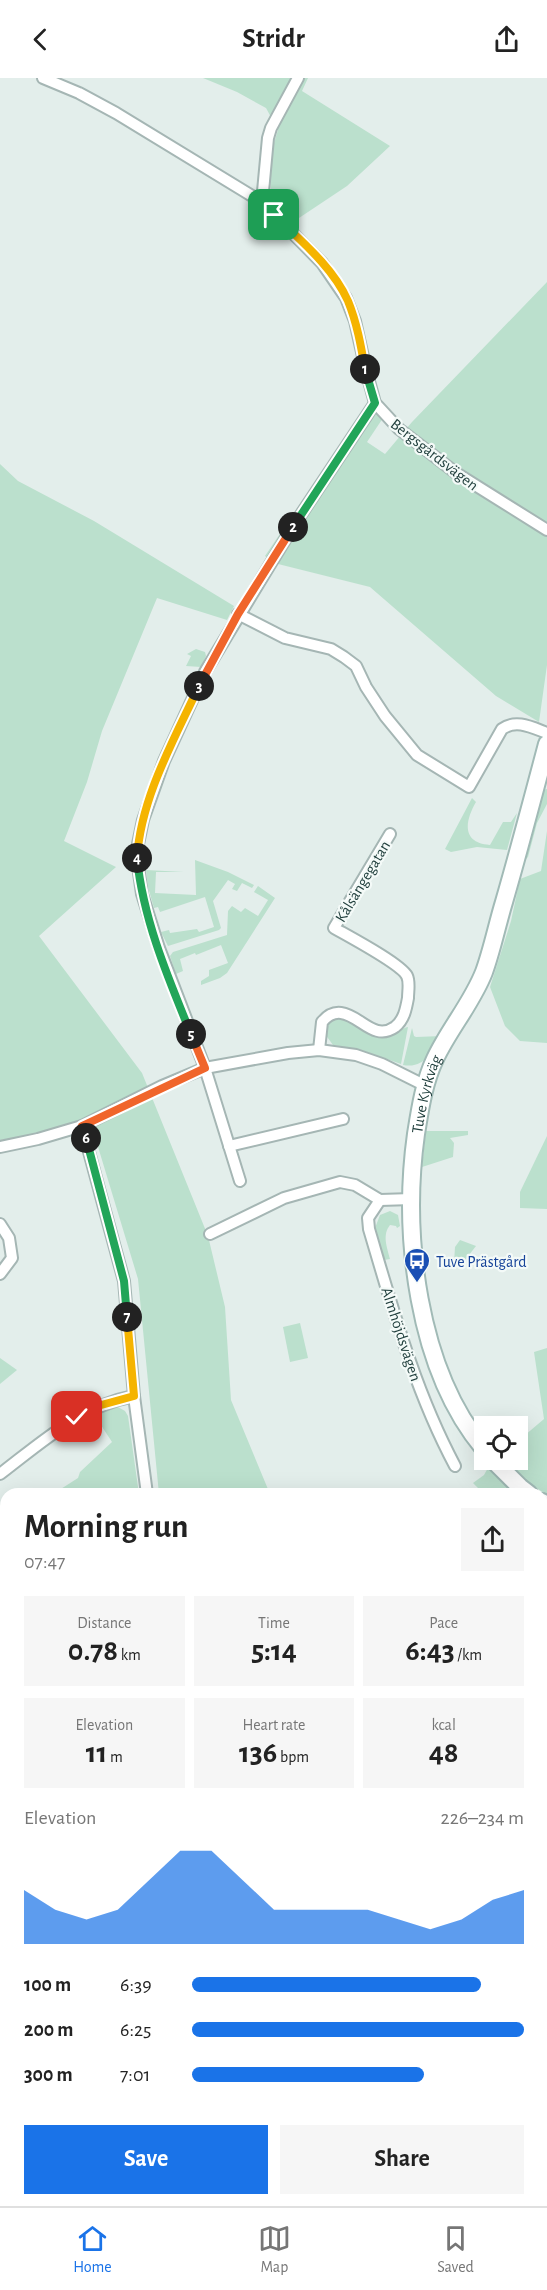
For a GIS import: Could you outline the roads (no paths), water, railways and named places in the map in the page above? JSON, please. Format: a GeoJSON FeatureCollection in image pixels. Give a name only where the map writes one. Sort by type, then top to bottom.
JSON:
{"type":"FeatureCollection","features":[{"type":"Feature","properties":{"kind":"street","name":"Bergsgårdsvägen"},"geometry":{"type":"LineString","coordinates":[[43,78],[79,93],[116,113],[262,202],[322,263],[346,298],[355,321],[375,403],[399,429],[456,473],[547,530]]}},
{"type":"Feature","properties":{"kind":"street"},"geometry":{"type":"LineString","coordinates":[[262,202],[268,138],[297,78]]}},
{"type":"Feature","properties":{"kind":"street"},"geometry":{"type":"LineString","coordinates":[[240,1181],[205,1068],[176,998],[146,907],[138,867],[138,844],[143,820],[164,761],[205,672],[238,614],[294,525],[375,403]]}},
{"type":"Feature","properties":{"kind":"street"},"geometry":{"type":"LineString","coordinates":[[238,614],[285,638],[331,649],[344,657],[356,666],[366,687],[385,716],[417,755],[469,787],[502,729],[516,723],[547,733]]}},
{"type":"Feature","properties":{"kind":"street","name":"Tuve Kyrkväg"},"geometry":{"type":"LineString","coordinates":[[474,1434],[458,1410],[439,1368],[426,1323],[413,1263],[413,1158],[426,1086],[435,1059],[483,973],[547,744]]}},
{"type":"Feature","properties":{"kind":"street","name":"Kålsängegatan"},"geometry":{"type":"LineString","coordinates":[[320,1050],[322,1022],[333,1013],[344,1013],[382,1032],[398,1024],[405,1014],[409,985],[407,976],[392,963],[334,928],[390,834]]}},
{"type":"Feature","properties":{"kind":"street"},"geometry":{"type":"LineString","coordinates":[[0,1147],[82,1126],[205,1068],[320,1050],[356,1055],[382,1064],[426,1086]]}},
{"type":"Feature","properties":{"kind":"street"},"geometry":{"type":"LineString","coordinates":[[229,1146],[343,1119]]}},
{"type":"Feature","properties":{"kind":"street"},"geometry":{"type":"LineString","coordinates":[[82,1126],[124,1281],[134,1396],[146,1488]]}},
{"type":"Feature","properties":{"kind":"street"},"geometry":{"type":"LineString","coordinates":[[210,1233],[284,1198],[340,1182],[355,1185],[380,1200],[412,1199]]}},
{"type":"Feature","properties":{"kind":"street","name":"Almhöjdsvägen"},"geometry":{"type":"LineString","coordinates":[[380,1200],[368,1218],[369,1229],[412,1369],[428,1413],[455,1466]]}},
{"type":"Feature","properties":{"kind":"street"},"geometry":{"type":"LineString","coordinates":[[0,1224],[9,1238],[12,1258],[0,1274]]}},
{"type":"Feature","properties":{"kind":"street"},"geometry":{"type":"LineString","coordinates":[[0,1474],[69,1422],[94,1407],[134,1396]]}},
{"type":"Feature","properties":{"kind":"street"},"geometry":{"type":"LineString","coordinates":[[503,1470],[520,1488]]}},
{"type":"Feature","properties":{"kind":"place","name":"Tuve Prästgård"},"geometry":{"type":"Point","coordinates":[417,1284]}}]}
